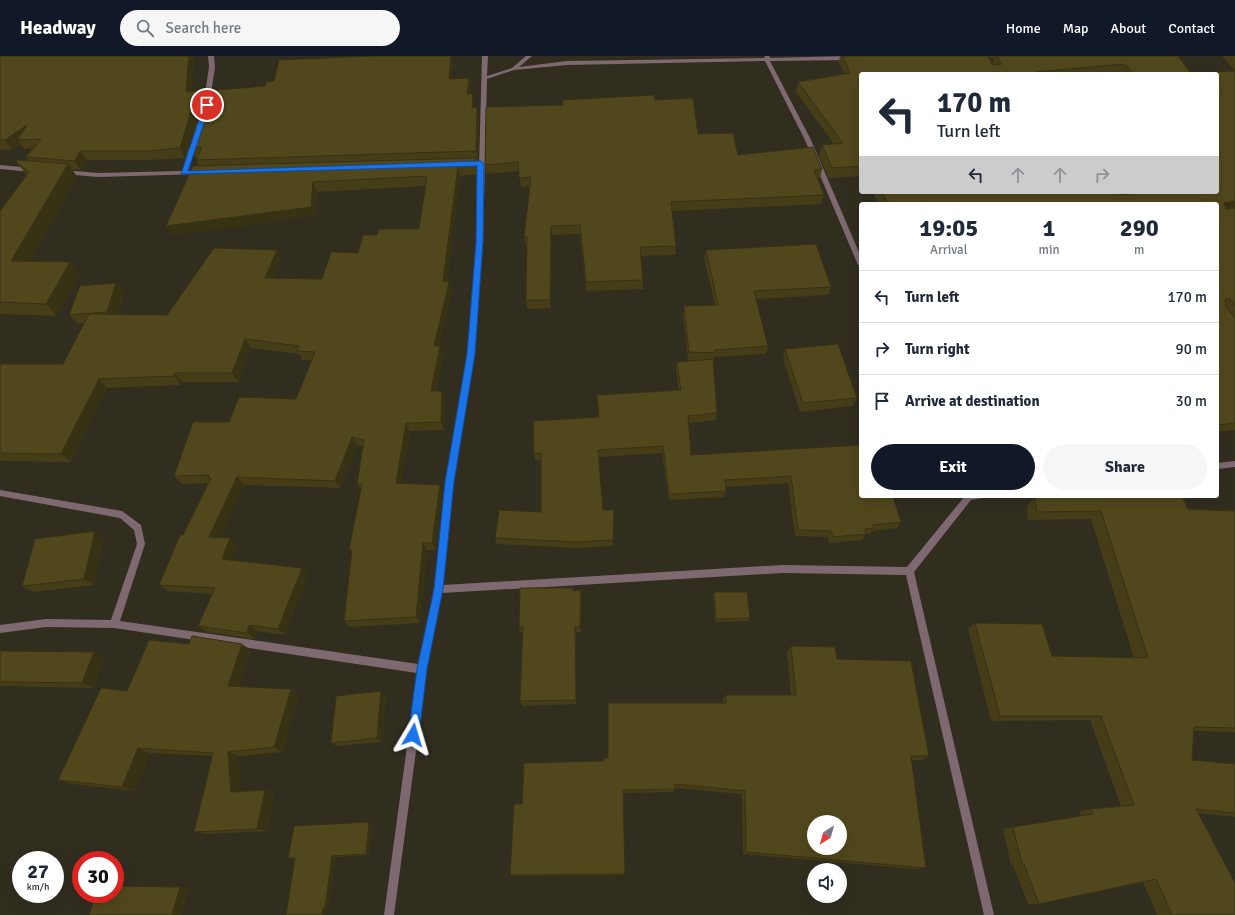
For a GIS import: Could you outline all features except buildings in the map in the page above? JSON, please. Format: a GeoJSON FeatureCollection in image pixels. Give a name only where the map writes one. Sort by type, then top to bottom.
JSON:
{"type":"FeatureCollection","features":[{"type":"Feature","properties":{"kind":"street"},"geometry":{"type":"LineString","coordinates":[[207,105],[212,67],[211,56]]}},
{"type":"Feature","properties":{"kind":"street"},"geometry":{"type":"LineString","coordinates":[[389,915],[422,669],[438,589],[450,482],[471,354],[480,242],[477,164],[485,78],[485,56]]}},
{"type":"Feature","properties":{"kind":"street"},"geometry":{"type":"LineString","coordinates":[[513,69],[529,56]]}},
{"type":"Feature","properties":{"kind":"street"},"geometry":{"type":"LineString","coordinates":[[485,78],[513,69],[567,63],[767,58],[860,58]]}},
{"type":"Feature","properties":{"kind":"street"},"geometry":{"type":"LineString","coordinates":[[767,58],[808,140],[859,260]]}},
{"type":"Feature","properties":{"kind":"street"},"geometry":{"type":"LineString","coordinates":[[184,173],[196,135]]}},
{"type":"Feature","properties":{"kind":"street"},"geometry":{"type":"LineString","coordinates":[[0,167],[38,170]]}},
{"type":"Feature","properties":{"kind":"street"},"geometry":{"type":"LineString","coordinates":[[53,171],[98,175],[207,172]]}},
{"type":"Feature","properties":{"kind":"street"},"geometry":{"type":"LineString","coordinates":[[1219,466],[1235,464]]}},
{"type":"Feature","properties":{"kind":"street"},"geometry":{"type":"LineString","coordinates":[[0,493],[122,515],[138,528],[141,544],[114,624]]}},
{"type":"Feature","properties":{"kind":"street"},"geometry":{"type":"LineString","coordinates":[[909,571],[968,498]]}},
{"type":"Feature","properties":{"kind":"street"},"geometry":{"type":"LineString","coordinates":[[438,589],[783,569],[909,571]]}},
{"type":"Feature","properties":{"kind":"street"},"geometry":{"type":"LineString","coordinates":[[909,571],[989,915]]}},
{"type":"Feature","properties":{"kind":"street"},"geometry":{"type":"LineString","coordinates":[[0,629],[46,623],[114,624],[422,669]]}},
{"type":"Feature","properties":{"kind":"route"},"geometry":{"type":"LineString","coordinates":[[207,105],[184,173],[481,164],[480,242],[471,354],[450,482],[438,589],[422,669],[413,735]]}}]}
